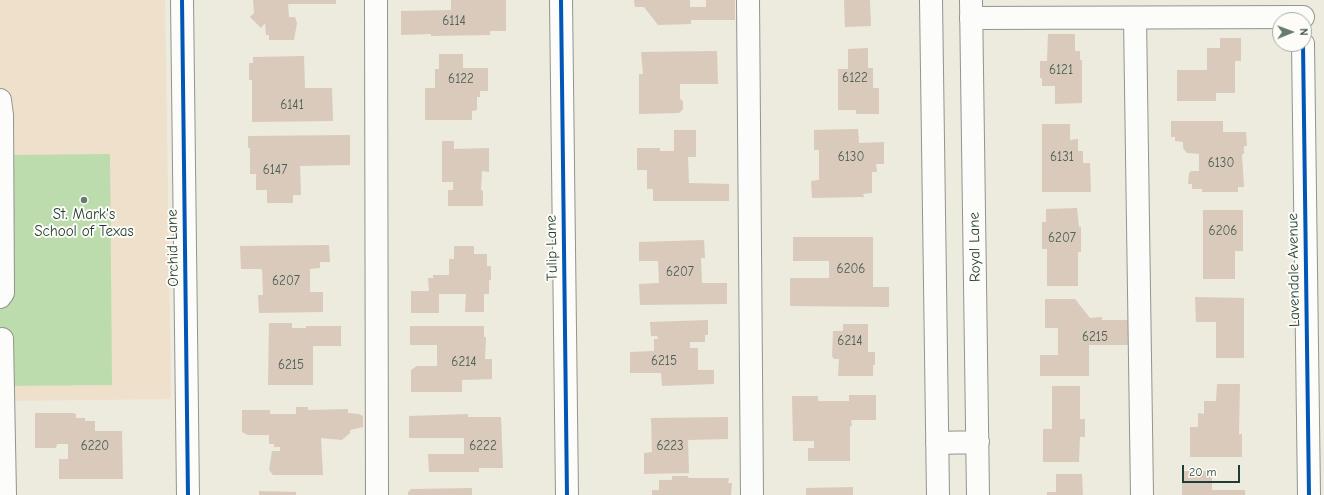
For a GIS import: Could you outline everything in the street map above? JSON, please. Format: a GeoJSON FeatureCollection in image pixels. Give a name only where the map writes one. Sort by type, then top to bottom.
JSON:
{"type":"FeatureCollection","features":[{"type":"Feature","properties":{"kind":"street","name":"Orchid Lane"},"geometry":{"type":"LineString","coordinates":[[182,0],[188,495]]}},
{"type":"Feature","properties":{"kind":"street"},"geometry":{"type":"LineString","coordinates":[[376,0],[377,495]]}},
{"type":"Feature","properties":{"kind":"street","name":"Tulip Lane"},"geometry":{"type":"LineString","coordinates":[[561,0],[567,495]]}},
{"type":"Feature","properties":{"kind":"street"},"geometry":{"type":"LineString","coordinates":[[748,0],[752,495]]}},
{"type":"Feature","properties":{"kind":"street"},"geometry":{"type":"LineString","coordinates":[[931,0],[938,495]]}},
{"type":"Feature","properties":{"kind":"street"},"geometry":{"type":"LineString","coordinates":[[971,9],[1135,18],[1272,13]]}},
{"type":"Feature","properties":{"kind":"street","name":"Royal Lane"},"geometry":{"type":"LineString","coordinates":[[971,9],[978,495]]}},
{"type":"Feature","properties":{"kind":"street"},"geometry":{"type":"LineString","coordinates":[[1135,18],[1142,495]]}},
{"type":"Feature","properties":{"kind":"street","name":"Lavendale Avenue"},"geometry":{"type":"LineString","coordinates":[[1303,52],[1309,495]]}},
{"type":"Feature","properties":{"kind":"street"},"geometry":{"type":"LineString","coordinates":[[0,100],[2,115],[3,286],[3,293],[0,297]]}},
{"type":"Feature","properties":{"kind":"street"},"geometry":{"type":"LineString","coordinates":[[2,339],[5,495]]}},
{"type":"Feature","properties":{"kind":"street"},"geometry":{"type":"LineString","coordinates":[[937,443],[978,442]]}},
{"type":"Feature","properties":{"kind":"shaded area","name":"St. Mark's School of Texas"},"geometry":{"type":"Polygon","coordinates":[[[0,0],[165,0],[171,399],[0,401],[0,0]]]}},
{"type":"Feature","properties":{"kind":"green space"},"geometry":{"type":"Polygon","coordinates":[[[110,154],[112,385],[0,386],[0,272],[10,155],[110,154]]]}},
{"type":"Feature","properties":{"kind":"building"},"geometry":{"type":"Polygon","coordinates":[[[253,0],[336,0],[336,4],[288,4],[289,17],[295,17],[297,23],[294,40],[269,40],[269,35],[266,35],[265,23],[261,28],[250,17],[254,13],[253,0]]]}},
{"type":"Feature","properties":{"kind":"building"},"geometry":{"type":"Polygon","coordinates":[[[451,0],[506,0],[506,31],[490,31],[490,35],[401,35],[401,11],[451,10],[451,0]]]}},
{"type":"Feature","properties":{"kind":"building"},"geometry":{"type":"Polygon","coordinates":[[[634,0],[690,0],[690,7],[706,7],[706,0],[735,0],[735,20],[691,20],[691,24],[658,25],[644,7],[635,7],[634,0]]]}},
{"type":"Feature","properties":{"kind":"building"},"geometry":{"type":"Polygon","coordinates":[[[844,0],[870,0],[871,26],[845,27],[844,0]]]}},
{"type":"Feature","properties":{"kind":"building"},"geometry":{"type":"Polygon","coordinates":[[[1048,34],[1075,34],[1075,51],[1080,51],[1080,60],[1082,60],[1082,103],[1055,104],[1055,86],[1042,86],[1042,78],[1040,78],[1040,61],[1047,61],[1048,34]]]}},
{"type":"Feature","properties":{"kind":"building"},"geometry":{"type":"Polygon","coordinates":[[[1220,38],[1241,38],[1241,61],[1235,61],[1235,93],[1216,93],[1216,101],[1177,101],[1177,70],[1207,70],[1207,48],[1220,48],[1220,38]]]}},
{"type":"Feature","properties":{"kind":"building"},"geometry":{"type":"Polygon","coordinates":[[[868,48],[868,68],[873,68],[873,88],[879,88],[879,114],[856,114],[856,110],[838,110],[838,69],[848,69],[848,49],[868,48]]]}},
{"type":"Feature","properties":{"kind":"building"},"geometry":{"type":"Polygon","coordinates":[[[717,51],[718,84],[680,84],[680,99],[683,101],[683,109],[679,113],[639,114],[639,74],[643,74],[641,52],[717,51]]]}},
{"type":"Feature","properties":{"kind":"building"},"geometry":{"type":"Polygon","coordinates":[[[439,54],[463,54],[463,68],[488,68],[488,91],[480,91],[480,97],[477,97],[477,110],[472,111],[472,120],[425,120],[425,88],[435,88],[435,69],[439,69],[439,54]]]}},
{"type":"Feature","properties":{"kind":"building"},"geometry":{"type":"Polygon","coordinates":[[[304,56],[305,88],[332,88],[333,121],[252,122],[252,80],[249,80],[249,63],[253,63],[253,57],[304,56]]]}},
{"type":"Feature","properties":{"kind":"building"},"geometry":{"type":"Polygon","coordinates":[[[1171,121],[1223,121],[1223,132],[1246,132],[1247,146],[1244,146],[1244,154],[1242,154],[1244,187],[1238,187],[1238,192],[1202,192],[1202,189],[1192,189],[1192,184],[1188,184],[1189,174],[1191,171],[1199,171],[1199,154],[1187,153],[1183,148],[1183,142],[1175,141],[1175,137],[1171,137],[1171,121]]]}},
{"type":"Feature","properties":{"kind":"building"},"geometry":{"type":"Polygon","coordinates":[[[1042,124],[1070,124],[1070,140],[1078,139],[1078,151],[1083,151],[1083,163],[1090,163],[1091,192],[1042,192],[1042,124]]]}},
{"type":"Feature","properties":{"kind":"building"},"geometry":{"type":"Polygon","coordinates":[[[858,129],[859,143],[884,142],[884,164],[876,164],[877,172],[872,172],[872,193],[863,194],[864,197],[812,198],[811,181],[819,180],[819,150],[814,150],[814,130],[858,129]]]}},
{"type":"Feature","properties":{"kind":"building"},"geometry":{"type":"Polygon","coordinates":[[[674,130],[696,130],[696,157],[688,157],[689,183],[729,184],[729,201],[653,201],[653,189],[647,189],[647,170],[637,170],[637,148],[660,148],[660,151],[674,151],[674,130]]]}},
{"type":"Feature","properties":{"kind":"building"},"geometry":{"type":"Polygon","coordinates":[[[350,135],[350,165],[300,166],[301,195],[293,195],[293,203],[267,203],[267,190],[256,190],[256,174],[250,174],[250,148],[248,148],[248,136],[350,135]]]}},
{"type":"Feature","properties":{"kind":"building"},"geometry":{"type":"Polygon","coordinates":[[[442,141],[454,141],[454,149],[489,148],[489,172],[482,171],[481,190],[483,191],[483,206],[448,206],[448,190],[453,190],[453,182],[442,182],[442,141]]]}},
{"type":"Feature","properties":{"kind":"building"},"geometry":{"type":"Polygon","coordinates":[[[1077,208],[1079,227],[1081,227],[1081,252],[1078,252],[1078,286],[1047,286],[1047,249],[1042,249],[1042,222],[1046,222],[1046,209],[1077,208]]]}},
{"type":"Feature","properties":{"kind":"building"},"geometry":{"type":"Polygon","coordinates":[[[1203,210],[1243,210],[1243,251],[1235,251],[1235,279],[1203,279],[1203,210]]]}},
{"type":"Feature","properties":{"kind":"building"},"geometry":{"type":"Polygon","coordinates":[[[793,237],[873,237],[873,287],[889,287],[889,307],[790,306],[790,278],[829,278],[829,261],[793,261],[793,237]]]}},
{"type":"Feature","properties":{"kind":"building"},"geometry":{"type":"Polygon","coordinates":[[[704,240],[705,258],[701,258],[702,283],[727,283],[727,304],[640,305],[639,284],[659,283],[658,261],[639,261],[639,242],[704,240]]]}},
{"type":"Feature","properties":{"kind":"building"},"geometry":{"type":"Polygon","coordinates":[[[329,245],[330,262],[320,262],[320,268],[310,269],[310,292],[323,292],[323,312],[259,313],[258,295],[263,295],[262,269],[241,269],[240,246],[329,245]]]}},
{"type":"Feature","properties":{"kind":"building"},"geometry":{"type":"Polygon","coordinates":[[[454,246],[474,246],[474,254],[487,254],[487,266],[491,266],[491,280],[489,280],[489,294],[484,294],[484,312],[465,312],[466,294],[439,294],[439,313],[411,313],[411,291],[429,291],[428,278],[433,278],[433,275],[449,275],[449,259],[454,259],[454,246]]]}},
{"type":"Feature","properties":{"kind":"building"},"geometry":{"type":"Polygon","coordinates":[[[1195,297],[1244,298],[1244,358],[1216,358],[1216,322],[1196,322],[1195,297]]]}},
{"type":"Feature","properties":{"kind":"building"},"geometry":{"type":"Polygon","coordinates":[[[1045,299],[1075,299],[1090,318],[1102,317],[1102,320],[1132,320],[1132,345],[1089,345],[1089,376],[1040,376],[1040,355],[1058,355],[1058,328],[1045,328],[1045,299]]]}},
{"type":"Feature","properties":{"kind":"building"},"geometry":{"type":"Polygon","coordinates":[[[708,320],[708,335],[705,335],[705,342],[690,342],[690,348],[698,348],[698,370],[714,370],[714,384],[662,386],[661,373],[630,373],[630,352],[654,351],[654,339],[658,339],[657,336],[651,336],[650,322],[708,320]]]}},
{"type":"Feature","properties":{"kind":"building"},"geometry":{"type":"Polygon","coordinates":[[[269,323],[292,323],[292,328],[306,328],[306,326],[341,326],[341,346],[313,346],[313,385],[268,385],[269,323]]]}},
{"type":"Feature","properties":{"kind":"building"},"geometry":{"type":"Polygon","coordinates":[[[843,324],[868,324],[868,352],[875,352],[873,376],[838,376],[839,359],[834,359],[832,356],[833,331],[843,331],[843,324]]]}},
{"type":"Feature","properties":{"kind":"building"},"geometry":{"type":"Polygon","coordinates":[[[410,326],[484,326],[484,337],[486,337],[485,359],[492,359],[492,379],[462,380],[462,392],[411,392],[411,370],[417,366],[437,366],[437,345],[410,345],[410,326]]]}},
{"type":"Feature","properties":{"kind":"building"},"geometry":{"type":"Polygon","coordinates":[[[1217,384],[1240,384],[1239,434],[1242,434],[1242,457],[1190,457],[1190,427],[1198,427],[1198,413],[1204,414],[1204,401],[1216,401],[1217,384]]]}},
{"type":"Feature","properties":{"kind":"building"},"geometry":{"type":"Polygon","coordinates":[[[1052,386],[1080,386],[1080,419],[1085,419],[1085,437],[1080,437],[1079,462],[1043,462],[1043,429],[1052,429],[1052,386]]]}},
{"type":"Feature","properties":{"kind":"building"},"geometry":{"type":"Polygon","coordinates":[[[849,395],[876,395],[876,420],[851,420],[850,461],[808,461],[808,448],[814,448],[814,441],[793,441],[792,396],[818,396],[818,401],[849,401],[849,395]]]}},
{"type":"Feature","properties":{"kind":"building"},"geometry":{"type":"Polygon","coordinates":[[[296,407],[308,407],[308,410],[348,409],[348,413],[363,416],[363,427],[350,430],[350,433],[342,440],[321,438],[323,475],[273,475],[269,470],[272,451],[280,451],[280,447],[274,447],[274,444],[269,444],[269,435],[248,435],[242,432],[242,410],[270,410],[270,414],[296,414],[296,407]]]}},
{"type":"Feature","properties":{"kind":"building"},"geometry":{"type":"Polygon","coordinates":[[[35,413],[72,413],[76,414],[76,418],[85,418],[85,421],[95,421],[95,431],[122,431],[123,479],[59,479],[59,459],[68,459],[68,444],[57,444],[56,448],[35,448],[35,413]]]}},
{"type":"Feature","properties":{"kind":"building"},"geometry":{"type":"Polygon","coordinates":[[[468,414],[468,417],[501,417],[503,468],[479,468],[479,472],[429,472],[428,454],[464,454],[464,438],[409,438],[409,416],[468,414]]]}},
{"type":"Feature","properties":{"kind":"building"},"geometry":{"type":"Polygon","coordinates":[[[728,417],[728,439],[688,440],[689,473],[644,474],[644,453],[652,452],[651,418],[728,417]]]}},
{"type":"Feature","properties":{"kind":"building"},"geometry":{"type":"Polygon","coordinates":[[[1182,471],[1212,471],[1212,490],[1245,490],[1245,495],[1182,495],[1182,471]]]}},
{"type":"Feature","properties":{"kind":"building"},"geometry":{"type":"Polygon","coordinates":[[[1056,474],[1082,474],[1083,495],[1047,495],[1047,492],[1056,492],[1056,474]]]}},
{"type":"Feature","properties":{"kind":"building"},"geometry":{"type":"Polygon","coordinates":[[[672,476],[688,476],[688,478],[729,478],[728,483],[732,483],[731,495],[652,495],[652,490],[659,490],[659,480],[672,480],[672,476]]]}},
{"type":"Feature","properties":{"kind":"building"},"geometry":{"type":"Polygon","coordinates":[[[853,487],[853,495],[806,495],[806,488],[853,487]]]}},
{"type":"Feature","properties":{"kind":"building"},"geometry":{"type":"Polygon","coordinates":[[[472,488],[472,495],[408,495],[408,492],[411,489],[472,488]]]}},
{"type":"Feature","properties":{"kind":"building"},"geometry":{"type":"Polygon","coordinates":[[[259,491],[296,492],[296,495],[259,495],[259,491]]]}},
{"type":"Feature","properties":{"kind":"cycle path"},"geometry":{"type":"LineString","coordinates":[[182,0],[188,495]]}},
{"type":"Feature","properties":{"kind":"cycle path"},"geometry":{"type":"LineString","coordinates":[[561,0],[567,495]]}},
{"type":"Feature","properties":{"kind":"cycle path"},"geometry":{"type":"LineString","coordinates":[[1303,52],[1309,495]]}},
{"type":"Feature","properties":{"kind":"place","name":"St. Mark's School of Texas"},"geometry":{"type":"Point","coordinates":[84,200]}}]}
